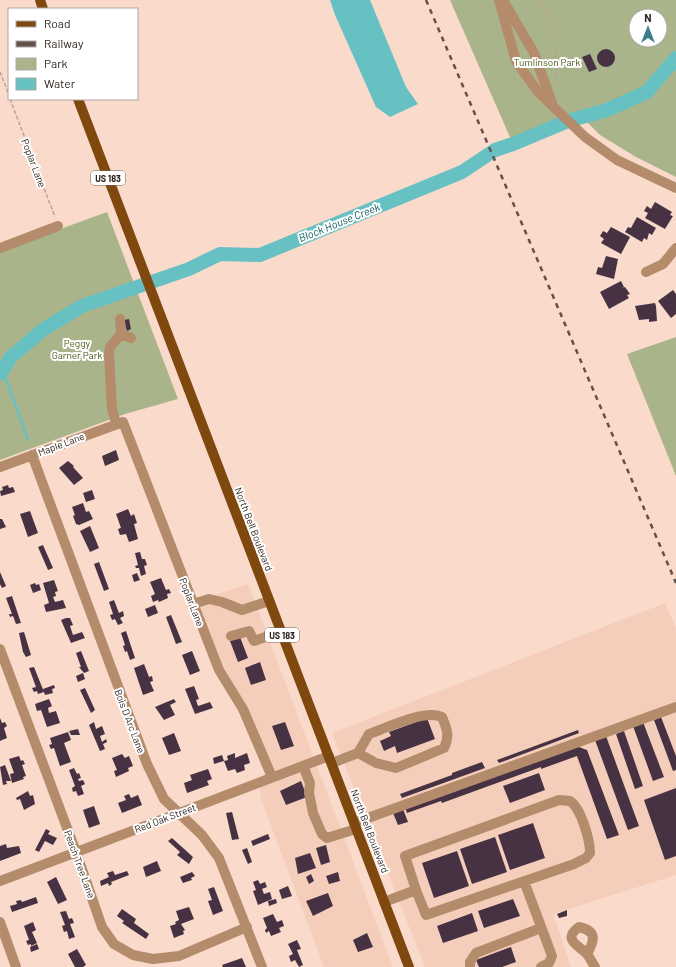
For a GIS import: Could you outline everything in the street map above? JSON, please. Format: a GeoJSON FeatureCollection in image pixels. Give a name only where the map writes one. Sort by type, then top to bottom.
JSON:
{"type":"FeatureCollection","features":[{"type":"Feature","properties":{"kind":"main road","name":"North Bell Boulevard"},"geometry":{"type":"LineString","coordinates":[[78,100],[154,303],[280,632],[331,760],[409,967]]}},
{"type":"Feature","properties":{"kind":"street"},"geometry":{"type":"LineString","coordinates":[[501,0],[534,53],[554,107]]}},
{"type":"Feature","properties":{"kind":"street"},"geometry":{"type":"LineString","coordinates":[[501,0],[516,61],[538,92],[585,136],[618,160],[676,188]]}},
{"type":"Feature","properties":{"kind":"street"},"geometry":{"type":"LineString","coordinates":[[0,248],[58,226]]}},
{"type":"Feature","properties":{"kind":"street"},"geometry":{"type":"LineString","coordinates":[[646,272],[662,264],[676,248]]}},
{"type":"Feature","properties":{"kind":"street","name":"Poplar Lane"},"geometry":{"type":"LineString","coordinates":[[120,319],[126,336],[110,347],[109,354],[112,409],[120,423],[219,670],[243,709],[272,777]]}},
{"type":"Feature","properties":{"kind":"street","name":"Maple Lane"},"geometry":{"type":"LineString","coordinates":[[0,467],[120,423]]}},
{"type":"Feature","properties":{"kind":"street","name":"Bois D Arc Lane"},"geometry":{"type":"LineString","coordinates":[[32,455],[147,764],[164,799],[178,814],[202,835],[219,858],[262,967]]}},
{"type":"Feature","properties":{"kind":"street"},"geometry":{"type":"LineString","coordinates":[[193,604],[209,599],[222,602],[242,610],[269,601]]}},
{"type":"Feature","properties":{"kind":"street"},"geometry":{"type":"LineString","coordinates":[[231,636],[250,631],[254,641],[280,632]]}},
{"type":"Feature","properties":{"kind":"street","name":"Peach Tree Lane"},"geometry":{"type":"LineString","coordinates":[[0,649],[76,852],[102,927],[114,944],[133,955],[153,959],[179,956],[247,927]]}},
{"type":"Feature","properties":{"kind":"street"},"geometry":{"type":"LineString","coordinates":[[303,766],[310,783],[309,792],[313,813],[322,834],[327,838],[355,826],[676,707]]}},
{"type":"Feature","properties":{"kind":"street"},"geometry":{"type":"LineString","coordinates":[[434,714],[442,717],[448,730],[448,741],[444,748],[396,768],[376,763],[358,753],[369,734],[420,716],[434,714]]}},
{"type":"Feature","properties":{"kind":"street","name":"Red Oak Street"},"geometry":{"type":"LineString","coordinates":[[0,882],[272,777],[303,766],[358,753]]}},
{"type":"Feature","properties":{"kind":"street"},"geometry":{"type":"LineString","coordinates":[[559,800],[570,801],[578,810],[589,841],[590,853],[586,858],[574,864],[426,915],[416,890],[405,856],[559,800]]}},
{"type":"Feature","properties":{"kind":"street"},"geometry":{"type":"LineString","coordinates":[[524,881],[552,956],[549,963],[541,967]]}},
{"type":"Feature","properties":{"kind":"street"},"geometry":{"type":"LineString","coordinates":[[384,902],[416,890]]}},
{"type":"Feature","properties":{"kind":"street"},"geometry":{"type":"LineString","coordinates":[[0,922],[16,967]]}},
{"type":"Feature","properties":{"kind":"street"},"geometry":{"type":"LineString","coordinates":[[470,967],[470,962],[476,953],[541,928]]}},
{"type":"Feature","properties":{"kind":"street"},"geometry":{"type":"LineString","coordinates":[[587,954],[595,967]]}},
{"type":"Feature","properties":{"kind":"path"},"geometry":{"type":"LineString","coordinates":[[536,0],[546,9],[554,34],[556,86]]}},
{"type":"Feature","properties":{"kind":"path"},"geometry":{"type":"LineString","coordinates":[[0,72],[8,93]]}},
{"type":"Feature","properties":{"kind":"path","name":"Poplar Lane"},"geometry":{"type":"LineString","coordinates":[[10,100],[58,226]]}},
{"type":"Feature","properties":{"kind":"shaded area"},"geometry":{"type":"Polygon","coordinates":[[[248,584],[393,967],[324,967],[261,799],[259,788],[271,783],[189,604],[248,584]]]}},
{"type":"Feature","properties":{"kind":"shaded area"},"geometry":{"type":"Polygon","coordinates":[[[665,603],[676,628],[676,875],[553,914],[571,967],[425,967],[332,733],[665,603]]]}},
{"type":"Feature","properties":{"kind":"green space","name":"Tumlinson Park"},"geometry":{"type":"Polygon","coordinates":[[[450,0],[676,0],[676,177],[636,157],[600,135],[581,116],[513,144],[450,0]]]}},
{"type":"Feature","properties":{"kind":"green space","name":"Peggy Garner Park"},"geometry":{"type":"Polygon","coordinates":[[[107,212],[178,399],[125,414],[0,460],[0,251],[107,212]]]}},
{"type":"Feature","properties":{"kind":"green space"},"geometry":{"type":"Polygon","coordinates":[[[676,337],[676,476],[627,354],[676,337]]]}},
{"type":"Feature","properties":{"kind":"water"},"geometry":{"type":"Polygon","coordinates":[[[330,0],[370,0],[406,87],[418,104],[390,117],[376,107],[335,15],[330,0]]]}},
{"type":"Feature","properties":{"kind":"building"},"geometry":{"type":"Polygon","coordinates":[[[606,49],[612,52],[615,58],[612,64],[606,67],[600,64],[597,58],[600,52],[606,49]]]}},
{"type":"Feature","properties":{"kind":"building"},"geometry":{"type":"Polygon","coordinates":[[[590,54],[597,69],[589,72],[582,57],[590,54]]]}},
{"type":"Feature","properties":{"kind":"building"},"geometry":{"type":"Polygon","coordinates":[[[655,202],[672,212],[670,215],[673,216],[665,229],[645,218],[648,213],[644,211],[647,206],[651,209],[655,202]]]}},
{"type":"Feature","properties":{"kind":"building"},"geometry":{"type":"Polygon","coordinates":[[[637,217],[656,228],[652,235],[649,233],[647,240],[644,238],[642,242],[625,232],[628,227],[631,228],[637,217]]]}},
{"type":"Feature","properties":{"kind":"building"},"geometry":{"type":"Polygon","coordinates":[[[611,227],[630,237],[621,254],[601,243],[604,239],[600,236],[603,231],[607,233],[611,227]]]}},
{"type":"Feature","properties":{"kind":"building"},"geometry":{"type":"Polygon","coordinates":[[[606,256],[618,259],[614,279],[596,274],[598,267],[602,268],[606,256]]]}},
{"type":"Feature","properties":{"kind":"building"},"geometry":{"type":"Polygon","coordinates":[[[621,281],[624,287],[621,288],[625,287],[630,294],[627,295],[629,298],[609,309],[600,292],[621,281]]]}},
{"type":"Feature","properties":{"kind":"building"},"geometry":{"type":"Polygon","coordinates":[[[673,290],[676,294],[676,314],[671,318],[658,301],[673,290]]]}},
{"type":"Feature","properties":{"kind":"building"},"geometry":{"type":"Polygon","coordinates":[[[655,303],[657,321],[649,322],[649,319],[639,320],[635,306],[655,303]]]}},
{"type":"Feature","properties":{"kind":"building"},"geometry":{"type":"Polygon","coordinates":[[[129,319],[131,329],[127,331],[124,320],[129,319]]]}},
{"type":"Feature","properties":{"kind":"building"},"geometry":{"type":"Polygon","coordinates":[[[116,450],[119,460],[105,466],[102,456],[116,450]]]}},
{"type":"Feature","properties":{"kind":"building"},"geometry":{"type":"Polygon","coordinates":[[[68,461],[83,478],[74,485],[59,468],[68,461]]]}},
{"type":"Feature","properties":{"kind":"building"},"geometry":{"type":"Polygon","coordinates":[[[8,485],[9,488],[13,487],[15,492],[1,496],[0,491],[3,490],[2,487],[8,485]]]}},
{"type":"Feature","properties":{"kind":"building"},"geometry":{"type":"Polygon","coordinates":[[[92,490],[95,499],[86,502],[83,493],[92,490]]]}},
{"type":"Feature","properties":{"kind":"building"},"geometry":{"type":"Polygon","coordinates":[[[83,503],[86,512],[89,511],[93,519],[79,525],[76,524],[72,507],[83,503]]]}},
{"type":"Feature","properties":{"kind":"building"},"geometry":{"type":"Polygon","coordinates":[[[128,509],[131,516],[134,514],[137,523],[134,524],[138,539],[129,542],[126,534],[120,535],[118,529],[121,528],[116,514],[128,509]]]}},
{"type":"Feature","properties":{"kind":"building"},"geometry":{"type":"Polygon","coordinates":[[[30,511],[38,533],[28,537],[20,514],[30,511]]]}},
{"type":"Feature","properties":{"kind":"building"},"geometry":{"type":"Polygon","coordinates":[[[0,519],[2,519],[6,527],[0,529],[0,519]]]}},
{"type":"Feature","properties":{"kind":"building"},"geometry":{"type":"Polygon","coordinates":[[[90,526],[99,548],[90,552],[80,531],[90,526]]]}},
{"type":"Feature","properties":{"kind":"building"},"geometry":{"type":"Polygon","coordinates":[[[43,545],[53,568],[48,570],[38,547],[43,545]]]}},
{"type":"Feature","properties":{"kind":"building"},"geometry":{"type":"Polygon","coordinates":[[[140,552],[142,559],[145,559],[147,565],[144,566],[146,574],[141,576],[139,568],[136,568],[135,566],[138,565],[135,553],[140,552]]]}},
{"type":"Feature","properties":{"kind":"building"},"geometry":{"type":"Polygon","coordinates":[[[99,562],[109,589],[104,591],[94,564],[99,562]]]}},
{"type":"Feature","properties":{"kind":"building"},"geometry":{"type":"Polygon","coordinates":[[[0,572],[6,586],[2,588],[0,584],[0,572]]]}},
{"type":"Feature","properties":{"kind":"building"},"geometry":{"type":"Polygon","coordinates":[[[137,573],[140,580],[134,582],[132,575],[137,573]]]}},
{"type":"Feature","properties":{"kind":"building"},"geometry":{"type":"Polygon","coordinates":[[[161,578],[166,590],[169,589],[171,593],[167,594],[168,598],[159,602],[158,600],[153,602],[151,596],[155,594],[150,582],[161,578]]]}},
{"type":"Feature","properties":{"kind":"building"},"geometry":{"type":"Polygon","coordinates":[[[54,580],[58,591],[55,592],[56,596],[53,597],[55,602],[63,600],[66,608],[46,612],[44,605],[49,603],[43,583],[54,580]]]}},
{"type":"Feature","properties":{"kind":"building"},"geometry":{"type":"Polygon","coordinates":[[[35,583],[36,585],[39,584],[41,590],[33,593],[30,585],[35,583]]]}},
{"type":"Feature","properties":{"kind":"building"},"geometry":{"type":"Polygon","coordinates":[[[12,596],[21,623],[16,624],[13,616],[10,617],[9,614],[12,614],[6,598],[12,596]]]}},
{"type":"Feature","properties":{"kind":"building"},"geometry":{"type":"Polygon","coordinates":[[[114,600],[119,613],[123,611],[124,616],[120,618],[123,623],[118,625],[115,619],[112,620],[110,615],[113,614],[109,602],[114,600]]]}},
{"type":"Feature","properties":{"kind":"building"},"geometry":{"type":"Polygon","coordinates":[[[155,605],[158,613],[148,617],[145,609],[155,605]]]}},
{"type":"Feature","properties":{"kind":"building"},"geometry":{"type":"Polygon","coordinates":[[[171,615],[182,642],[176,644],[166,617],[171,615]]]}},
{"type":"Feature","properties":{"kind":"building"},"geometry":{"type":"Polygon","coordinates":[[[70,618],[73,625],[70,626],[73,635],[82,632],[85,638],[71,643],[61,620],[70,618]]]}},
{"type":"Feature","properties":{"kind":"building"},"geometry":{"type":"Polygon","coordinates":[[[126,631],[135,658],[130,660],[127,651],[125,652],[123,646],[125,645],[121,633],[126,631]]]}},
{"type":"Feature","properties":{"kind":"building"},"geometry":{"type":"Polygon","coordinates":[[[24,632],[31,655],[26,657],[23,652],[19,633],[24,632]]]}},
{"type":"Feature","properties":{"kind":"building"},"geometry":{"type":"Polygon","coordinates":[[[240,637],[248,658],[238,662],[230,641],[240,637]]]}},
{"type":"Feature","properties":{"kind":"building"},"geometry":{"type":"Polygon","coordinates":[[[81,651],[89,671],[84,673],[79,667],[81,667],[76,653],[81,651]]]}},
{"type":"Feature","properties":{"kind":"building"},"geometry":{"type":"Polygon","coordinates":[[[192,651],[200,671],[190,675],[182,655],[192,651]]]}},
{"type":"Feature","properties":{"kind":"building"},"geometry":{"type":"Polygon","coordinates":[[[260,662],[266,680],[251,685],[245,668],[260,662]]]}},
{"type":"Feature","properties":{"kind":"building"},"geometry":{"type":"Polygon","coordinates":[[[144,664],[149,677],[152,676],[153,681],[150,682],[154,691],[143,695],[134,668],[144,664]]]}},
{"type":"Feature","properties":{"kind":"building"},"geometry":{"type":"Polygon","coordinates":[[[34,667],[44,692],[38,694],[37,691],[34,692],[32,688],[36,687],[29,668],[34,667]]]}},
{"type":"Feature","properties":{"kind":"building"},"geometry":{"type":"Polygon","coordinates":[[[83,673],[85,679],[78,682],[76,676],[83,673]]]}},
{"type":"Feature","properties":{"kind":"building"},"geometry":{"type":"Polygon","coordinates":[[[54,685],[55,688],[52,689],[53,693],[45,695],[43,689],[54,685]]]}},
{"type":"Feature","properties":{"kind":"building"},"geometry":{"type":"Polygon","coordinates":[[[194,686],[199,699],[196,700],[198,706],[210,702],[213,708],[195,714],[185,689],[194,686]]]}},
{"type":"Feature","properties":{"kind":"building"},"geometry":{"type":"Polygon","coordinates":[[[85,688],[95,710],[91,713],[80,690],[85,688]]]}},
{"type":"Feature","properties":{"kind":"building"},"geometry":{"type":"Polygon","coordinates":[[[49,699],[52,706],[48,708],[49,713],[56,711],[60,723],[47,727],[41,710],[37,711],[35,704],[49,699]]]}},
{"type":"Feature","properties":{"kind":"building"},"geometry":{"type":"Polygon","coordinates":[[[174,699],[176,702],[170,705],[175,715],[164,720],[155,707],[174,699]]]}},
{"type":"Feature","properties":{"kind":"building"},"geometry":{"type":"Polygon","coordinates":[[[661,717],[676,756],[676,770],[673,771],[654,720],[661,717]]]}},
{"type":"Feature","properties":{"kind":"building"},"geometry":{"type":"Polygon","coordinates":[[[0,718],[2,723],[5,722],[7,726],[4,728],[7,738],[0,741],[0,718]]]}},
{"type":"Feature","properties":{"kind":"building"},"geometry":{"type":"Polygon","coordinates":[[[427,718],[435,739],[397,753],[395,746],[384,751],[380,741],[391,736],[389,732],[427,718]]]}},
{"type":"Feature","properties":{"kind":"building"},"geometry":{"type":"Polygon","coordinates":[[[94,722],[96,729],[102,726],[105,734],[100,736],[102,742],[106,739],[107,742],[103,744],[105,749],[100,751],[89,725],[94,722]]]}},
{"type":"Feature","properties":{"kind":"building"},"geometry":{"type":"Polygon","coordinates":[[[285,722],[294,746],[281,750],[272,726],[285,722]]]}},
{"type":"Feature","properties":{"kind":"building"},"geometry":{"type":"Polygon","coordinates":[[[643,722],[664,777],[653,781],[633,726],[643,722]]]}},
{"type":"Feature","properties":{"kind":"building"},"geometry":{"type":"Polygon","coordinates":[[[78,729],[80,735],[71,735],[69,731],[78,729]]]}},
{"type":"Feature","properties":{"kind":"building"},"geometry":{"type":"Polygon","coordinates":[[[578,730],[579,733],[499,763],[497,760],[578,730]]]}},
{"type":"Feature","properties":{"kind":"building"},"geometry":{"type":"Polygon","coordinates":[[[624,731],[643,786],[635,789],[616,734],[624,731]]]}},
{"type":"Feature","properties":{"kind":"building"},"geometry":{"type":"Polygon","coordinates":[[[68,732],[71,740],[64,743],[71,762],[60,766],[54,748],[51,749],[49,745],[52,744],[50,738],[68,732]]]}},
{"type":"Feature","properties":{"kind":"building"},"geometry":{"type":"Polygon","coordinates":[[[174,733],[181,751],[169,755],[162,738],[174,733]]]}},
{"type":"Feature","properties":{"kind":"building"},"geometry":{"type":"Polygon","coordinates":[[[606,736],[639,826],[628,830],[595,740],[606,736]]]}},
{"type":"Feature","properties":{"kind":"building"},"geometry":{"type":"Polygon","coordinates":[[[576,746],[587,750],[619,835],[607,839],[577,756],[541,769],[541,767],[442,803],[441,801],[407,813],[405,808],[576,746]]]}},
{"type":"Feature","properties":{"kind":"building"},"geometry":{"type":"Polygon","coordinates":[[[235,753],[235,758],[247,753],[250,763],[244,765],[245,770],[237,773],[235,769],[228,771],[224,761],[228,760],[227,756],[235,753]]]}},
{"type":"Feature","properties":{"kind":"building"},"geometry":{"type":"Polygon","coordinates":[[[122,754],[125,758],[129,756],[133,766],[128,768],[129,771],[116,777],[114,771],[117,770],[112,758],[122,754]]]}},
{"type":"Feature","properties":{"kind":"building"},"geometry":{"type":"Polygon","coordinates":[[[222,755],[224,761],[214,764],[213,758],[222,755]]]}},
{"type":"Feature","properties":{"kind":"building"},"geometry":{"type":"Polygon","coordinates":[[[19,756],[21,761],[23,760],[25,764],[22,765],[26,776],[23,777],[24,779],[12,783],[10,774],[14,773],[9,759],[19,756]]]}},
{"type":"Feature","properties":{"kind":"building"},"geometry":{"type":"Polygon","coordinates":[[[482,762],[485,768],[402,798],[400,794],[452,775],[452,773],[482,762]]]}},
{"type":"Feature","properties":{"kind":"building"},"geometry":{"type":"Polygon","coordinates":[[[5,765],[11,781],[6,781],[7,784],[3,785],[0,767],[5,765]]]}},
{"type":"Feature","properties":{"kind":"building"},"geometry":{"type":"Polygon","coordinates":[[[74,768],[77,774],[79,773],[81,778],[78,779],[79,781],[83,780],[85,784],[81,786],[84,794],[78,796],[76,791],[73,792],[72,788],[75,786],[69,770],[74,768]]]}},
{"type":"Feature","properties":{"kind":"building"},"geometry":{"type":"Polygon","coordinates":[[[208,769],[212,779],[207,781],[209,785],[187,793],[184,783],[192,780],[190,775],[208,769]]]}},
{"type":"Feature","properties":{"kind":"building"},"geometry":{"type":"Polygon","coordinates":[[[539,773],[545,790],[510,803],[503,786],[539,773]]]}},
{"type":"Feature","properties":{"kind":"building"},"geometry":{"type":"Polygon","coordinates":[[[301,781],[307,797],[286,805],[280,791],[301,781]]]}},
{"type":"Feature","properties":{"kind":"building"},"geometry":{"type":"Polygon","coordinates":[[[676,788],[676,856],[665,860],[644,800],[676,788]]]}},
{"type":"Feature","properties":{"kind":"building"},"geometry":{"type":"Polygon","coordinates":[[[28,791],[30,796],[33,795],[35,804],[24,810],[20,799],[17,800],[16,798],[28,791]]]}},
{"type":"Feature","properties":{"kind":"building"},"geometry":{"type":"Polygon","coordinates":[[[129,794],[131,798],[138,795],[142,805],[122,813],[118,803],[126,800],[124,796],[129,794]]]}},
{"type":"Feature","properties":{"kind":"building"},"geometry":{"type":"Polygon","coordinates":[[[94,806],[100,824],[89,828],[83,810],[94,806]]]}},
{"type":"Feature","properties":{"kind":"building"},"geometry":{"type":"Polygon","coordinates":[[[403,809],[408,822],[398,825],[393,813],[403,809]]]}},
{"type":"Feature","properties":{"kind":"building"},"geometry":{"type":"Polygon","coordinates":[[[232,812],[239,839],[232,840],[226,813],[232,812]]]}},
{"type":"Feature","properties":{"kind":"building"},"geometry":{"type":"Polygon","coordinates":[[[533,823],[545,858],[510,870],[498,835],[533,823]]]}},
{"type":"Feature","properties":{"kind":"building"},"geometry":{"type":"Polygon","coordinates":[[[46,829],[50,831],[48,834],[57,838],[53,845],[45,841],[39,852],[35,850],[46,829]]]}},
{"type":"Feature","properties":{"kind":"building"},"geometry":{"type":"Polygon","coordinates":[[[268,834],[270,839],[253,846],[251,841],[268,834]]]}},
{"type":"Feature","properties":{"kind":"building"},"geometry":{"type":"Polygon","coordinates":[[[495,837],[507,872],[472,884],[460,849],[495,837]]]}},
{"type":"Feature","properties":{"kind":"building"},"geometry":{"type":"Polygon","coordinates":[[[172,838],[193,857],[189,864],[177,855],[180,852],[168,841],[172,838]]]}},
{"type":"Feature","properties":{"kind":"building"},"geometry":{"type":"Polygon","coordinates":[[[6,844],[7,848],[19,846],[21,853],[0,861],[0,846],[6,844]]]}},
{"type":"Feature","properties":{"kind":"building"},"geometry":{"type":"Polygon","coordinates":[[[326,845],[330,862],[321,865],[316,848],[326,845]]]}},
{"type":"Feature","properties":{"kind":"building"},"geometry":{"type":"Polygon","coordinates":[[[247,848],[252,862],[248,864],[242,850],[247,848]]]}},
{"type":"Feature","properties":{"kind":"building"},"geometry":{"type":"Polygon","coordinates":[[[457,851],[469,886],[434,898],[422,863],[457,851]]]}},
{"type":"Feature","properties":{"kind":"building"},"geometry":{"type":"Polygon","coordinates":[[[310,853],[316,868],[298,874],[295,858],[310,853]]]}},
{"type":"Feature","properties":{"kind":"building"},"geometry":{"type":"Polygon","coordinates":[[[157,861],[161,871],[146,877],[143,867],[157,861]]]}},
{"type":"Feature","properties":{"kind":"building"},"geometry":{"type":"Polygon","coordinates":[[[113,871],[115,875],[127,871],[129,875],[111,882],[112,884],[109,886],[108,883],[101,886],[100,881],[109,877],[107,873],[113,871]]]}},
{"type":"Feature","properties":{"kind":"building"},"geometry":{"type":"Polygon","coordinates":[[[192,872],[195,876],[191,878],[192,880],[183,883],[180,877],[192,872]]]}},
{"type":"Feature","properties":{"kind":"building"},"geometry":{"type":"Polygon","coordinates":[[[338,872],[340,881],[329,884],[326,876],[338,872]]]}},
{"type":"Feature","properties":{"kind":"building"},"geometry":{"type":"Polygon","coordinates":[[[311,874],[314,881],[309,884],[306,877],[311,874]]]}},
{"type":"Feature","properties":{"kind":"building"},"geometry":{"type":"Polygon","coordinates":[[[56,877],[67,900],[58,904],[47,882],[56,877]]]}},
{"type":"Feature","properties":{"kind":"building"},"geometry":{"type":"Polygon","coordinates":[[[258,880],[260,884],[265,882],[267,887],[262,889],[264,894],[270,892],[272,899],[258,905],[253,891],[256,890],[253,882],[258,880]]]}},
{"type":"Feature","properties":{"kind":"building"},"geometry":{"type":"Polygon","coordinates":[[[288,886],[292,896],[282,899],[279,890],[288,886]]]}},
{"type":"Feature","properties":{"kind":"building"},"geometry":{"type":"Polygon","coordinates":[[[214,887],[223,911],[213,915],[208,901],[212,900],[208,889],[214,887]]]}},
{"type":"Feature","properties":{"kind":"building"},"geometry":{"type":"Polygon","coordinates":[[[328,893],[333,906],[313,916],[306,901],[328,893]]]}},
{"type":"Feature","properties":{"kind":"building"},"geometry":{"type":"Polygon","coordinates":[[[36,897],[38,903],[12,912],[10,906],[17,904],[16,901],[21,900],[22,902],[36,897]]]}},
{"type":"Feature","properties":{"kind":"building"},"geometry":{"type":"Polygon","coordinates":[[[276,899],[277,903],[269,906],[268,901],[276,899]]]}},
{"type":"Feature","properties":{"kind":"building"},"geometry":{"type":"Polygon","coordinates":[[[513,899],[520,916],[484,928],[478,911],[513,899]]]}},
{"type":"Feature","properties":{"kind":"building"},"geometry":{"type":"Polygon","coordinates":[[[189,907],[194,919],[181,924],[185,930],[183,931],[184,934],[174,938],[170,926],[176,924],[175,922],[179,920],[176,911],[189,907]]]}},
{"type":"Feature","properties":{"kind":"building"},"geometry":{"type":"Polygon","coordinates":[[[122,909],[136,919],[134,923],[149,934],[146,939],[122,923],[124,921],[117,916],[122,909]]]}},
{"type":"Feature","properties":{"kind":"building"},"geometry":{"type":"Polygon","coordinates":[[[567,910],[567,916],[559,918],[557,914],[567,910]]]}},
{"type":"Feature","properties":{"kind":"building"},"geometry":{"type":"Polygon","coordinates":[[[66,911],[69,919],[72,918],[74,923],[70,924],[75,937],[69,939],[67,931],[64,932],[62,926],[65,925],[60,912],[66,911]]]}},
{"type":"Feature","properties":{"kind":"building"},"geometry":{"type":"Polygon","coordinates":[[[472,913],[478,931],[443,943],[437,926],[472,913]]]}},
{"type":"Feature","properties":{"kind":"building"},"geometry":{"type":"Polygon","coordinates":[[[273,914],[277,922],[282,920],[284,926],[279,928],[281,932],[271,936],[269,931],[266,933],[265,930],[267,928],[263,918],[273,914]]]}},
{"type":"Feature","properties":{"kind":"building"},"geometry":{"type":"Polygon","coordinates":[[[33,922],[36,930],[32,932],[37,943],[31,946],[31,944],[28,945],[26,941],[29,940],[24,926],[33,922]]]}},
{"type":"Feature","properties":{"kind":"building"},"geometry":{"type":"Polygon","coordinates":[[[367,933],[373,947],[358,952],[353,940],[367,933]]]}},
{"type":"Feature","properties":{"kind":"building"},"geometry":{"type":"Polygon","coordinates":[[[297,940],[301,949],[297,950],[303,965],[299,967],[295,960],[291,962],[289,956],[293,954],[288,944],[297,940]]]}},
{"type":"Feature","properties":{"kind":"building"},"geometry":{"type":"Polygon","coordinates":[[[37,944],[39,949],[31,952],[30,947],[37,944]]]}},
{"type":"Feature","properties":{"kind":"building"},"geometry":{"type":"Polygon","coordinates":[[[511,947],[516,962],[502,967],[479,967],[476,960],[511,947]]]}},
{"type":"Feature","properties":{"kind":"building"},"geometry":{"type":"Polygon","coordinates":[[[77,949],[86,965],[83,967],[75,967],[68,954],[77,949]]]}},
{"type":"Feature","properties":{"kind":"building"},"geometry":{"type":"Polygon","coordinates":[[[242,958],[246,967],[223,967],[222,965],[242,958]]]}},
{"type":"Feature","properties":{"kind":"waterway","name":"Block House Creek"},"geometry":{"type":"LineString","coordinates":[[0,374],[11,357],[44,329],[82,306],[189,269],[220,254],[260,255],[462,172],[495,150],[568,121],[607,110],[647,92],[676,58]]}},
{"type":"Feature","properties":{"kind":"waterway"},"geometry":{"type":"LineString","coordinates":[[3,370],[28,440]]}},
{"type":"Feature","properties":{"kind":"railway"},"geometry":{"type":"LineString","coordinates":[[426,0],[676,583]]}}]}
